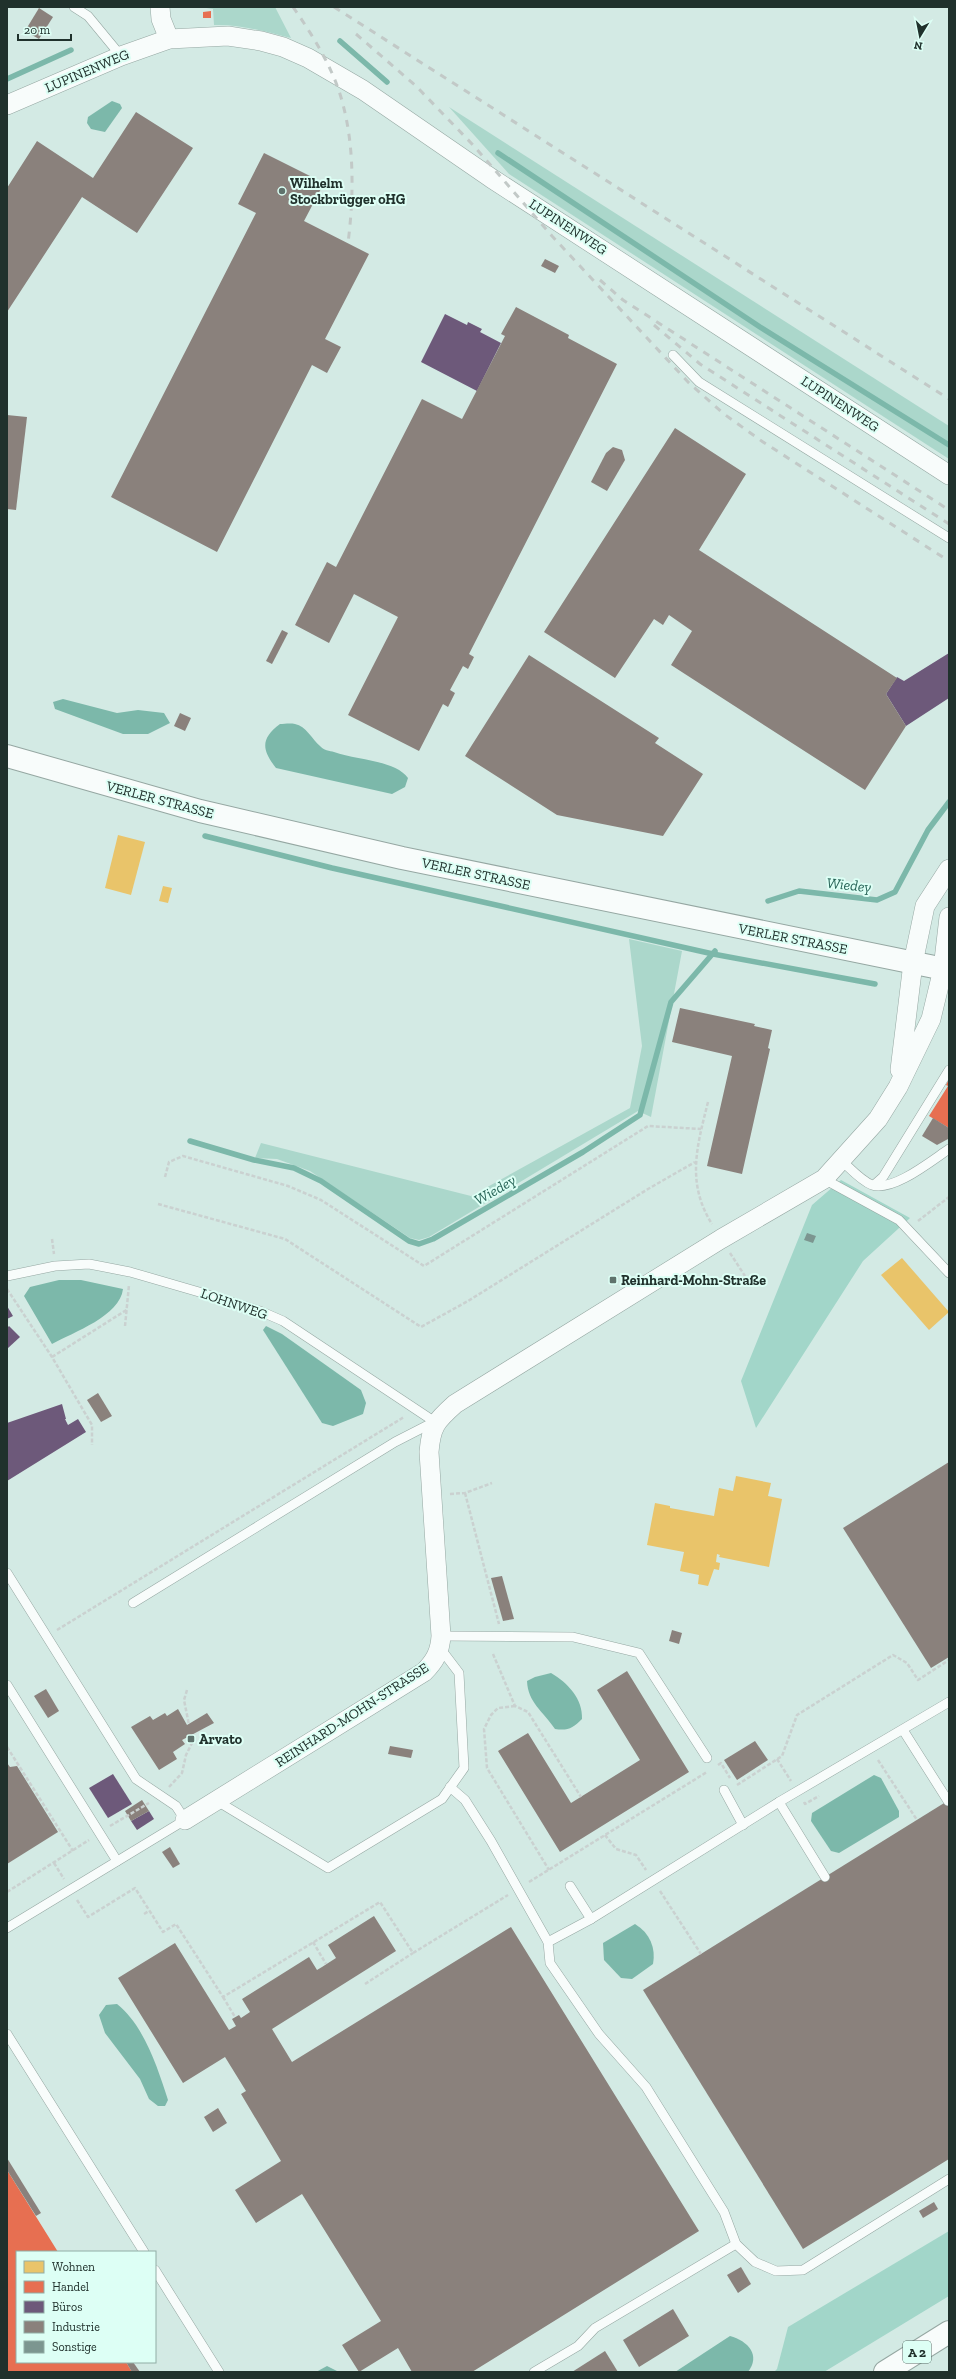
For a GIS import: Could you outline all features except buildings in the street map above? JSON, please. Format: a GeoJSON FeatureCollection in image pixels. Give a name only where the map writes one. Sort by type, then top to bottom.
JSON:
{"type":"FeatureCollection","features":[{"type":"Feature","properties":{"kind":"main road","name":"VERLER STRASSE"},"geometry":{"type":"LineString","coordinates":[[7,756],[200,811],[402,858],[946,970]]}},
{"type":"Feature","properties":{"kind":"main road","name":"A 2"},"geometry":{"type":"LineString","coordinates":[[885,2372],[949,2332]]}},
{"type":"Feature","properties":{"kind":"street"},"geometry":{"type":"LineString","coordinates":[[160,7],[161,19],[168,39]]}},
{"type":"Feature","properties":{"kind":"street","name":"LUPINENWEG"},"geometry":{"type":"LineString","coordinates":[[7,105],[121,56],[168,39],[228,36],[261,41],[308,58],[363,90],[491,178],[949,475]]}},
{"type":"Feature","properties":{"kind":"street"},"geometry":{"type":"LineString","coordinates":[[898,1087],[913,963],[925,906],[949,869]]}},
{"type":"Feature","properties":{"kind":"street"},"geometry":{"type":"LineString","coordinates":[[441,1642],[429,1452],[430,1436],[435,1422],[455,1404],[721,1239],[824,1179],[878,1119],[898,1087],[931,1019],[946,970],[949,917]]}},
{"type":"Feature","properties":{"kind":"street","name":"REINHARD-MOHN-STRASSE"},"geometry":{"type":"LineString","coordinates":[[185,1820],[424,1672],[434,1662],[441,1642]]}},
{"type":"Feature","properties":{"kind":"lane"},"geometry":{"type":"LineString","coordinates":[[74,7],[88,16],[121,56]]}},
{"type":"Feature","properties":{"kind":"lane"},"geometry":{"type":"LineString","coordinates":[[673,355],[699,382],[949,538]]}},
{"type":"Feature","properties":{"kind":"lane"},"geometry":{"type":"LineString","coordinates":[[874,1185],[883,1177],[949,1070]]}},
{"type":"Feature","properties":{"kind":"lane"},"geometry":{"type":"LineString","coordinates":[[841,1160],[865,1181],[874,1185],[885,1186],[899,1180],[949,1150]]}},
{"type":"Feature","properties":{"kind":"lane"},"geometry":{"type":"LineString","coordinates":[[824,1179],[899,1220],[949,1273]]}},
{"type":"Feature","properties":{"kind":"lane","name":"LOHNWEG"},"geometry":{"type":"LineString","coordinates":[[7,1276],[55,1266],[89,1264],[130,1272],[260,1311],[283,1321],[435,1422]]}},
{"type":"Feature","properties":{"kind":"lane"},"geometry":{"type":"LineString","coordinates":[[133,1603],[395,1442],[435,1422]]}},
{"type":"Feature","properties":{"kind":"lane"},"geometry":{"type":"LineString","coordinates":[[7,1573],[136,1780],[163,1796],[176,1806],[185,1820],[7,1928]]}},
{"type":"Feature","properties":{"kind":"lane"},"geometry":{"type":"LineString","coordinates":[[217,1801],[328,1868],[442,1799],[464,1768],[459,1673],[441,1642],[502,1636],[573,1637],[639,1653],[707,1758]]}},
{"type":"Feature","properties":{"kind":"lane"},"geometry":{"type":"LineString","coordinates":[[7,1685],[117,1861]]}},
{"type":"Feature","properties":{"kind":"lane"},"geometry":{"type":"LineString","coordinates":[[548,1942],[591,1919],[779,1802],[949,1702]]}},
{"type":"Feature","properties":{"kind":"lane"},"geometry":{"type":"LineString","coordinates":[[903,1730],[948,1801]]}},
{"type":"Feature","properties":{"kind":"lane"},"geometry":{"type":"LineString","coordinates":[[450,1787],[465,1800],[491,1841],[517,1890],[548,1942],[550,1964],[598,2034],[646,2087],[724,2212],[736,2244],[755,2262],[776,2271],[803,2270],[949,2179]]}},
{"type":"Feature","properties":{"kind":"lane"},"geometry":{"type":"LineString","coordinates":[[724,1790],[743,1825]]}},
{"type":"Feature","properties":{"kind":"lane"},"geometry":{"type":"LineString","coordinates":[[779,1802],[825,1877]]}},
{"type":"Feature","properties":{"kind":"lane"},"geometry":{"type":"LineString","coordinates":[[570,1886],[591,1919]]}},
{"type":"Feature","properties":{"kind":"lane"},"geometry":{"type":"LineString","coordinates":[[7,2034],[143,2251]]}},
{"type":"Feature","properties":{"kind":"lane"},"geometry":{"type":"LineString","coordinates":[[534,2372],[578,2346],[595,2328],[736,2244]]}},
{"type":"Feature","properties":{"kind":"lane"},"geometry":{"type":"LineString","coordinates":[[156,2272],[219,2372]]}},
{"type":"Feature","properties":{"kind":"path"},"geometry":{"type":"LineString","coordinates":[[708,1102],[695,1162],[696,1189],[702,1207],[721,1239]]}},
{"type":"Feature","properties":{"kind":"path"},"geometry":{"type":"LineString","coordinates":[[165,1177],[170,1162],[183,1156],[288,1186],[321,1200],[424,1266],[648,1126],[701,1129]]}},
{"type":"Feature","properties":{"kind":"path"},"geometry":{"type":"LineString","coordinates":[[158,1204],[285,1239],[421,1327],[468,1301],[648,1189],[695,1162]]}},
{"type":"Feature","properties":{"kind":"path"},"geometry":{"type":"LineString","coordinates":[[908,1229],[949,1196]]}},
{"type":"Feature","properties":{"kind":"path"},"geometry":{"type":"LineString","coordinates":[[733,1259],[745,1276]]}},
{"type":"Feature","properties":{"kind":"path"},"geometry":{"type":"LineString","coordinates":[[124,1326],[128,1309],[130,1272]]}},
{"type":"Feature","properties":{"kind":"path"},"geometry":{"type":"LineString","coordinates":[[8,1291],[52,1357],[92,1425],[92,1445]]}},
{"type":"Feature","properties":{"kind":"path"},"geometry":{"type":"LineString","coordinates":[[52,1357],[128,1309]]}},
{"type":"Feature","properties":{"kind":"path"},"geometry":{"type":"LineString","coordinates":[[47,1637],[417,1409]]}},
{"type":"Feature","properties":{"kind":"path"},"geometry":{"type":"LineString","coordinates":[[432,1496],[465,1493],[492,1483]]}},
{"type":"Feature","properties":{"kind":"path"},"geometry":{"type":"LineString","coordinates":[[465,1493],[502,1636]]}},
{"type":"Feature","properties":{"kind":"path"},"geometry":{"type":"LineString","coordinates":[[493,1654],[515,1706]]}},
{"type":"Feature","properties":{"kind":"path"},"geometry":{"type":"LineString","coordinates":[[365,1984],[721,1763],[735,1786],[782,1756],[797,1715],[894,1655],[907,1663],[918,1680],[949,1660]]}},
{"type":"Feature","properties":{"kind":"path"},"geometry":{"type":"LineString","coordinates":[[187,1690],[184,1700],[189,1725]]}},
{"type":"Feature","properties":{"kind":"path"},"geometry":{"type":"LineString","coordinates":[[549,1870],[487,1768],[484,1729],[491,1715],[498,1708],[515,1706],[528,1712],[581,1797]]}},
{"type":"Feature","properties":{"kind":"path"},"geometry":{"type":"LineString","coordinates":[[7,1892],[149,1803],[159,1805],[163,1796],[182,1773],[186,1755],[194,1739],[194,1734]]}},
{"type":"Feature","properties":{"kind":"path"},"geometry":{"type":"LineString","coordinates":[[7,1747],[73,1851]]}},
{"type":"Feature","properties":{"kind":"path"},"geometry":{"type":"LineString","coordinates":[[777,1759],[805,1804],[825,1792]]}},
{"type":"Feature","properties":{"kind":"path"},"geometry":{"type":"LineString","coordinates":[[872,1763],[879,1759],[917,1820]]}},
{"type":"Feature","properties":{"kind":"path"},"geometry":{"type":"LineString","coordinates":[[54,1863],[88,1917],[135,1888],[163,1932],[176,1924],[235,2017]]}},
{"type":"Feature","properties":{"kind":"path"},"geometry":{"type":"LineString","coordinates":[[222,1997],[380,1902],[413,1954]]}},
{"type":"Feature","properties":{"kind":"path"},"geometry":{"type":"LineString","coordinates":[[144,1914],[149,1911]]}},
{"type":"Feature","properties":{"kind":"path"},"geometry":{"type":"LineString","coordinates":[[312,1942],[326,1964]]}},
{"type":"Feature","properties":{"kind":"shaded area"},"geometry":{"type":"Polygon","coordinates":[[[200,7],[275,7],[291,38],[243,27],[214,25],[213,9],[200,7]]]}},
{"type":"Feature","properties":{"kind":"shaded area"},"geometry":{"type":"Polygon","coordinates":[[[112,101],[120,104],[122,108],[105,132],[91,129],[87,123],[88,117],[112,101]]]}},
{"type":"Feature","properties":{"kind":"shaded area"},"geometry":{"type":"Polygon","coordinates":[[[449,107],[949,426],[949,459],[509,174],[449,107]]]}},
{"type":"Feature","properties":{"kind":"shaded area"},"geometry":{"type":"Polygon","coordinates":[[[63,699],[117,713],[138,710],[164,713],[170,723],[148,734],[123,734],[55,709],[53,702],[63,699]]]}},
{"type":"Feature","properties":{"kind":"shaded area"},"geometry":{"type":"Polygon","coordinates":[[[280,724],[299,725],[306,730],[321,747],[325,749],[343,755],[374,761],[394,767],[408,778],[405,787],[392,794],[276,768],[268,756],[265,745],[269,735],[280,724]]]}},
{"type":"Feature","properties":{"kind":"shaded area"},"geometry":{"type":"Polygon","coordinates":[[[629,939],[682,951],[651,1117],[638,1111],[429,1237],[419,1240],[410,1238],[310,1171],[277,1159],[255,1158],[261,1143],[471,1196],[630,1108],[642,1046],[629,939]]]}},
{"type":"Feature","properties":{"kind":"shaded area"},"geometry":{"type":"Polygon","coordinates":[[[841,1180],[910,1218],[863,1261],[756,1428],[741,1381],[812,1205],[841,1180]]]}},
{"type":"Feature","properties":{"kind":"shaded area"},"geometry":{"type":"Polygon","coordinates":[[[59,1280],[81,1280],[123,1289],[120,1299],[105,1315],[95,1322],[52,1344],[24,1296],[30,1287],[59,1280]]]}},
{"type":"Feature","properties":{"kind":"shaded area"},"geometry":{"type":"Polygon","coordinates":[[[266,1326],[282,1334],[361,1390],[366,1403],[363,1414],[333,1426],[322,1423],[263,1330],[266,1326]]]}},
{"type":"Feature","properties":{"kind":"shaded area"},"geometry":{"type":"Polygon","coordinates":[[[551,1673],[573,1692],[582,1712],[582,1719],[576,1725],[563,1730],[555,1729],[533,1701],[528,1689],[527,1681],[535,1677],[551,1673]]]}},
{"type":"Feature","properties":{"kind":"shaded area"},"geometry":{"type":"Polygon","coordinates":[[[874,1775],[881,1778],[899,1811],[899,1817],[839,1853],[831,1851],[811,1821],[812,1813],[874,1775]]]}},
{"type":"Feature","properties":{"kind":"shaded area"},"geometry":{"type":"Polygon","coordinates":[[[635,1924],[645,1932],[651,1941],[654,1952],[653,1964],[632,1979],[621,1978],[604,1960],[603,1943],[635,1924]]]}},
{"type":"Feature","properties":{"kind":"shaded area"},"geometry":{"type":"Polygon","coordinates":[[[117,2004],[127,2013],[135,2024],[149,2048],[168,2100],[165,2106],[158,2106],[149,2099],[140,2079],[105,2033],[99,2015],[106,2005],[117,2004]]]}},
{"type":"Feature","properties":{"kind":"shaded area"},"geometry":{"type":"Polygon","coordinates":[[[949,2231],[949,2296],[824,2372],[774,2372],[777,2369],[788,2327],[949,2231]]]}},
{"type":"Feature","properties":{"kind":"shaded area"},"geometry":{"type":"Polygon","coordinates":[[[730,2336],[742,2341],[747,2345],[753,2354],[752,2366],[748,2372],[675,2372],[730,2336]]]}},
{"type":"Feature","properties":{"kind":"shaded area"},"geometry":{"type":"Polygon","coordinates":[[[327,2366],[339,2372],[316,2372],[327,2366]]]}},
{"type":"Feature","properties":{"kind":"waterway"},"geometry":{"type":"LineString","coordinates":[[340,41],[387,82]]}},
{"type":"Feature","properties":{"kind":"waterway"},"geometry":{"type":"LineString","coordinates":[[7,79],[71,50]]}},
{"type":"Feature","properties":{"kind":"waterway"},"geometry":{"type":"LineString","coordinates":[[498,153],[760,327],[949,445]]}},
{"type":"Feature","properties":{"kind":"waterway","name":"Wiedey"},"geometry":{"type":"LineString","coordinates":[[768,901],[799,891],[877,900],[895,892],[928,830],[949,802]]}},
{"type":"Feature","properties":{"kind":"waterway"},"geometry":{"type":"LineString","coordinates":[[205,836],[332,868],[713,954],[875,984]]}},
{"type":"Feature","properties":{"kind":"waterway","name":"Wiedey"},"geometry":{"type":"LineString","coordinates":[[190,1141],[254,1160],[294,1168],[321,1181],[409,1241],[419,1244],[433,1239],[583,1152],[640,1115],[671,1002],[715,951]]}},
{"type":"Feature","properties":{"kind":"railway"},"geometry":{"type":"LineString","coordinates":[[293,7],[314,38],[331,71],[345,112],[349,133],[352,178],[352,200],[348,243]]}},
{"type":"Feature","properties":{"kind":"railway"},"geometry":{"type":"LineString","coordinates":[[334,7],[949,399]]}},
{"type":"Feature","properties":{"kind":"railway"},"geometry":{"type":"LineString","coordinates":[[356,34],[416,86],[474,146],[552,236],[689,383],[724,414],[763,442],[949,561]]}},
{"type":"Feature","properties":{"kind":"railway"},"geometry":{"type":"LineString","coordinates":[[600,280],[623,300],[949,510]]}},
{"type":"Feature","properties":{"kind":"railway"},"geometry":{"type":"LineString","coordinates":[[654,325],[700,364],[949,524]]}},
{"type":"Feature","properties":{"kind":"place","name":"Wilhelm Stockbrügger oHG"},"geometry":{"type":"Point","coordinates":[282,191]}},
{"type":"Feature","properties":{"kind":"place","name":"Reinhard-Mohn-Straße"},"geometry":{"type":"Point","coordinates":[613,1280]}},
{"type":"Feature","properties":{"kind":"place","name":"Arvato"},"geometry":{"type":"Point","coordinates":[191,1739]}}]}
